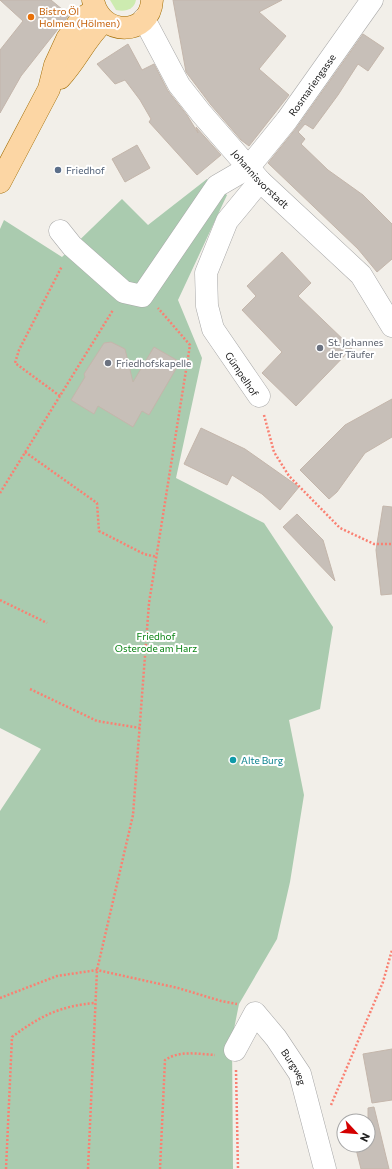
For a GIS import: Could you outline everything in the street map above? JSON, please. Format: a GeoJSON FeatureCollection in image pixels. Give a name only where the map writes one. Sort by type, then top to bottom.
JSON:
{"type":"FeatureCollection","features":[{"type":"Feature","properties":{"kind":"main road"},"geometry":{"type":"LineString","coordinates":[[0,182],[49,89],[55,65],[67,39],[82,18],[98,10],[113,27],[124,28],[135,26],[148,10]]}},
{"type":"Feature","properties":{"kind":"street","name":"Rosmariengasse"},"geometry":{"type":"LineString","coordinates":[[254,174],[287,120],[372,0]]}},
{"type":"Feature","properties":{"kind":"street","name":"Johannisvorstadt"},"geometry":{"type":"LineString","coordinates":[[148,10],[179,85],[254,174],[361,275],[383,293],[392,326]]}},
{"type":"Feature","properties":{"kind":"street"},"geometry":{"type":"LineString","coordinates":[[66,238],[133,294],[217,186],[254,174]]}},
{"type":"Feature","properties":{"kind":"street","name":"Gümpelhof"},"geometry":{"type":"LineString","coordinates":[[254,174],[227,220],[206,273],[207,306],[213,328],[259,396]]}},
{"type":"Feature","properties":{"kind":"street"},"geometry":{"type":"LineString","coordinates":[[235,1050],[255,1013]]}},
{"type":"Feature","properties":{"kind":"street","name":"Burgweg"},"geometry":{"type":"LineString","coordinates":[[255,1013],[276,1038],[300,1074],[325,1169]]}},
{"type":"Feature","properties":{"kind":"path"},"geometry":{"type":"LineString","coordinates":[[60,396],[15,363],[19,350],[66,238]]}},
{"type":"Feature","properties":{"kind":"path"},"geometry":{"type":"LineString","coordinates":[[0,493],[60,396],[133,294],[162,311],[190,344],[150,603],[133,815],[97,970],[88,1169]]}},
{"type":"Feature","properties":{"kind":"path","name":"Gümpelhof"},"geometry":{"type":"LineString","coordinates":[[259,396],[274,452],[289,476],[340,528],[374,544],[392,544]]}},
{"type":"Feature","properties":{"kind":"path"},"geometry":{"type":"LineString","coordinates":[[25,452],[97,503],[99,531],[144,554],[157,557]]}},
{"type":"Feature","properties":{"kind":"path"},"geometry":{"type":"LineString","coordinates":[[0,600],[47,623]]}},
{"type":"Feature","properties":{"kind":"path"},"geometry":{"type":"LineString","coordinates":[[30,690],[96,721],[140,728]]}},
{"type":"Feature","properties":{"kind":"path"},"geometry":{"type":"LineString","coordinates":[[330,1107],[384,982],[392,950]]}},
{"type":"Feature","properties":{"kind":"path"},"geometry":{"type":"LineString","coordinates":[[0,998],[57,976],[97,970],[178,988],[221,1001],[239,1004],[255,1013]]}},
{"type":"Feature","properties":{"kind":"path"},"geometry":{"type":"LineString","coordinates":[[6,1169],[12,1037],[37,1019],[72,1005],[95,1002]]}},
{"type":"Feature","properties":{"kind":"path"},"geometry":{"type":"LineString","coordinates":[[160,1169],[165,1060],[173,1054],[191,1053],[220,1055],[235,1050],[238,1169]]}},
{"type":"Feature","properties":{"kind":"green space"},"geometry":{"type":"Polygon","coordinates":[[[110,0],[136,0],[129,10],[123,11],[116,10],[110,0]]]}},
{"type":"Feature","properties":{"kind":"green space","name":"Friedhof Osterode am Harz"},"geometry":{"type":"Polygon","coordinates":[[[207,179],[227,195],[178,300],[202,358],[176,478],[264,523],[333,627],[320,709],[289,720],[304,795],[290,882],[277,939],[239,1004],[232,1039],[233,1169],[0,1169],[0,811],[41,749],[0,728],[0,229],[4,220],[62,257],[122,199],[148,225],[207,179]]]}},
{"type":"Feature","properties":{"kind":"building"},"geometry":{"type":"Polygon","coordinates":[[[0,0],[51,0],[69,15],[21,76],[0,113],[0,50],[23,21],[0,0]]]}},
{"type":"Feature","properties":{"kind":"building"},"geometry":{"type":"Polygon","coordinates":[[[173,0],[282,0],[259,12],[286,36],[259,69],[289,95],[249,146],[241,140],[211,105],[186,72],[173,0]]]}},
{"type":"Feature","properties":{"kind":"building"},"geometry":{"type":"Polygon","coordinates":[[[363,34],[384,48],[368,71],[358,64],[338,95],[313,129],[305,124],[298,132],[305,139],[301,144],[328,170],[363,195],[392,224],[392,259],[377,272],[358,249],[268,163],[297,127],[363,34]]]}},
{"type":"Feature","properties":{"kind":"building"},"geometry":{"type":"Polygon","coordinates":[[[128,44],[142,70],[154,64],[168,91],[187,115],[198,133],[196,127],[221,155],[197,175],[149,122],[151,119],[140,100],[125,80],[115,84],[97,64],[128,44]]]}},
{"type":"Feature","properties":{"kind":"building"},"geometry":{"type":"Polygon","coordinates":[[[137,145],[150,168],[125,182],[112,159],[137,145]]]}},
{"type":"Feature","properties":{"kind":"building"},"geometry":{"type":"Polygon","coordinates":[[[282,252],[311,283],[298,296],[352,348],[296,406],[262,373],[282,352],[242,310],[256,296],[247,286],[282,252]]]}},
{"type":"Feature","properties":{"kind":"building"},"geometry":{"type":"Polygon","coordinates":[[[111,342],[125,349],[133,382],[154,347],[180,362],[149,415],[142,411],[133,427],[98,406],[94,414],[71,400],[85,377],[84,374],[104,343],[111,342]]]}},
{"type":"Feature","properties":{"kind":"building"},"geometry":{"type":"Polygon","coordinates":[[[392,399],[392,437],[365,453],[337,492],[329,499],[300,470],[345,425],[392,399]]]}},
{"type":"Feature","properties":{"kind":"building"},"geometry":{"type":"Polygon","coordinates":[[[201,428],[245,449],[299,487],[280,510],[262,494],[232,475],[227,485],[184,464],[201,428]]]}},
{"type":"Feature","properties":{"kind":"building"},"geometry":{"type":"Polygon","coordinates":[[[383,506],[392,507],[392,594],[381,595],[376,550],[383,506]]]}},
{"type":"Feature","properties":{"kind":"building"},"geometry":{"type":"Polygon","coordinates":[[[297,514],[323,540],[335,581],[283,527],[297,514]]]}},
{"type":"Feature","properties":{"kind":"building"},"geometry":{"type":"Polygon","coordinates":[[[392,1049],[392,1100],[372,1103],[363,1054],[392,1049]]]}},
{"type":"Feature","properties":{"kind":"building"},"geometry":{"type":"Polygon","coordinates":[[[374,1107],[375,1113],[368,1113],[368,1108],[374,1107]]]}},
{"type":"Feature","properties":{"kind":"building"},"geometry":{"type":"Polygon","coordinates":[[[376,1115],[389,1169],[361,1169],[357,1153],[376,1153],[376,1115]]]}},
{"type":"Feature","properties":{"kind":"place","name":"Bistro Öl Holmen (Hölmen)"},"geometry":{"type":"Point","coordinates":[31,17]}},
{"type":"Feature","properties":{"kind":"place","name":"Friedhof"},"geometry":{"type":"Point","coordinates":[58,170]}},
{"type":"Feature","properties":{"kind":"place","name":"St. Johannes der Täufer"},"geometry":{"type":"Point","coordinates":[320,348]}},
{"type":"Feature","properties":{"kind":"place","name":"Friedhofskapelle"},"geometry":{"type":"Point","coordinates":[108,363]}},
{"type":"Feature","properties":{"kind":"place","name":"Alte Burg"},"geometry":{"type":"Point","coordinates":[233,760]}}]}
